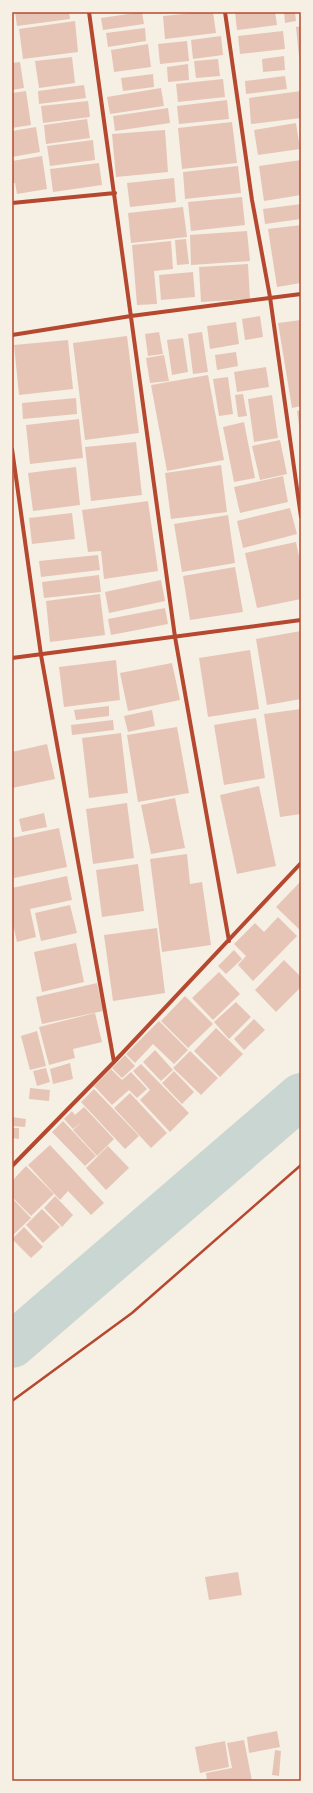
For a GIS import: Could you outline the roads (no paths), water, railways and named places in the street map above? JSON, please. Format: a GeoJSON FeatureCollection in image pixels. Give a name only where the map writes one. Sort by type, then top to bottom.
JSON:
{"type":"FeatureCollection","features":[{"type":"Feature","properties":{"kind":"street"},"geometry":{"type":"LineString","coordinates":[[89,12],[175,637],[229,941]]}},
{"type":"Feature","properties":{"kind":"street"},"geometry":{"type":"LineString","coordinates":[[225,12],[252,200],[270,297],[301,517]]}},
{"type":"Feature","properties":{"kind":"street"},"geometry":{"type":"LineString","coordinates":[[12,202],[115,193]]}},
{"type":"Feature","properties":{"kind":"street"},"geometry":{"type":"LineString","coordinates":[[12,335],[131,316],[301,294]]}},
{"type":"Feature","properties":{"kind":"street"},"geometry":{"type":"LineString","coordinates":[[12,449],[41,655],[114,1062]]}},
{"type":"Feature","properties":{"kind":"street"},"geometry":{"type":"LineString","coordinates":[[12,658],[301,620]]}},
{"type":"Feature","properties":{"kind":"street"},"geometry":{"type":"LineString","coordinates":[[12,1166],[114,1062],[301,863]]}},
{"type":"Feature","properties":{"kind":"waterway"},"geometry":{"type":"LineString","coordinates":[[12,1345],[301,1096]]}}]}
